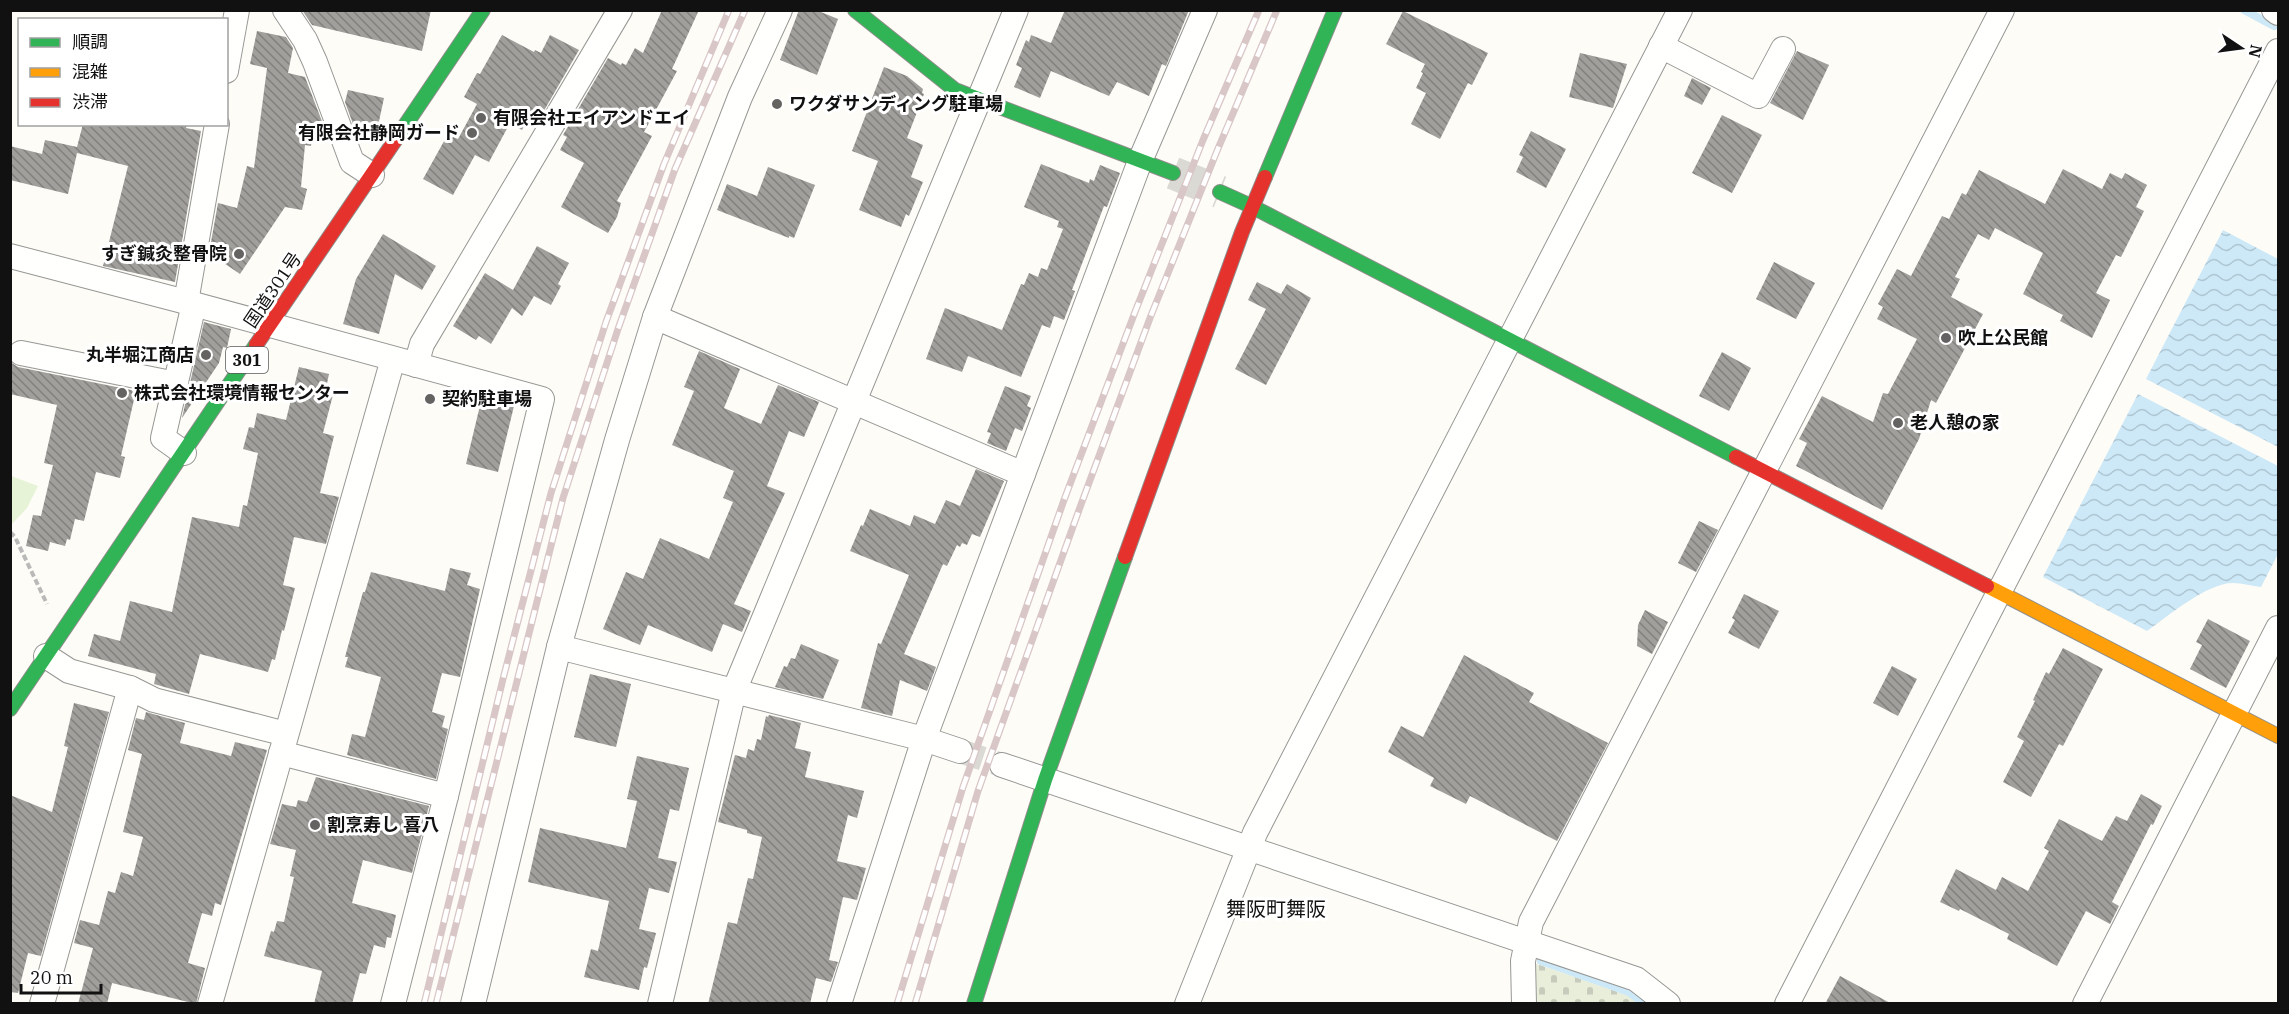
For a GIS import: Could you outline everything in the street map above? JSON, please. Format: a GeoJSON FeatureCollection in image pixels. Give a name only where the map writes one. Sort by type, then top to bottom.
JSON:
{"type":"FeatureCollection","features":[{"type":"Feature","properties":{"kind":"main road","name":"国道301号"},"geometry":{"type":"LineString","coordinates":[[10,709],[483,10]]}},
{"type":"Feature","properties":{"kind":"main road"},"geometry":{"type":"LineString","coordinates":[[855,10],[956,90],[1173,173]]}},
{"type":"Feature","properties":{"kind":"main road"},"geometry":{"type":"LineString","coordinates":[[974,1004],[1045,780],[1251,206],[1335,10]]}},
{"type":"Feature","properties":{"kind":"main road"},"geometry":{"type":"LineString","coordinates":[[1220,192],[1510,339],[2278,736]]}},
{"type":"Feature","properties":{"kind":"street"},"geometry":{"type":"LineString","coordinates":[[228,60],[237,10]]}},
{"type":"Feature","properties":{"kind":"street"},"geometry":{"type":"LineString","coordinates":[[285,10],[305,40],[315,62],[352,162],[372,176]]}},
{"type":"Feature","properties":{"kind":"street"},"geometry":{"type":"LineString","coordinates":[[416,365],[422,345],[620,10]]}},
{"type":"Feature","properties":{"kind":"street"},"geometry":{"type":"LineString","coordinates":[[473,1004],[559,647],[617,440],[655,317],[740,97],[780,10]]}},
{"type":"Feature","properties":{"kind":"street"},"geometry":{"type":"LineString","coordinates":[[660,1004],[735,691],[1016,10]]}},
{"type":"Feature","properties":{"kind":"street"},"geometry":{"type":"LineString","coordinates":[[839,1004],[924,739],[1140,161],[1204,10]]}},
{"type":"Feature","properties":{"kind":"street"},"geometry":{"type":"LineString","coordinates":[[1187,1004],[1255,833],[1680,10]]}},
{"type":"Feature","properties":{"kind":"street"},"geometry":{"type":"LineString","coordinates":[[1524,1004],[1523,961],[1531,922],[2002,10]]}},
{"type":"Feature","properties":{"kind":"street"},"geometry":{"type":"LineString","coordinates":[[2274,10],[2278,13]]}},
{"type":"Feature","properties":{"kind":"street"},"geometry":{"type":"LineString","coordinates":[[1661,46],[1758,96],[1783,49]]}},
{"type":"Feature","properties":{"kind":"street"},"geometry":{"type":"LineString","coordinates":[[1787,1004],[2278,51]]}},
{"type":"Feature","properties":{"kind":"street"},"geometry":{"type":"LineString","coordinates":[[184,453],[164,438],[190,303],[217,126]]}},
{"type":"Feature","properties":{"kind":"street"},"geometry":{"type":"LineString","coordinates":[[10,256],[542,399],[393,1004]]}},
{"type":"Feature","properties":{"kind":"street"},"geometry":{"type":"LineString","coordinates":[[655,317],[1023,474]]}},
{"type":"Feature","properties":{"kind":"street"},"geometry":{"type":"LineString","coordinates":[[21,353],[176,384]]}},
{"type":"Feature","properties":{"kind":"street"},"geometry":{"type":"LineString","coordinates":[[210,1004],[393,359]]}},
{"type":"Feature","properties":{"kind":"street"},"geometry":{"type":"LineString","coordinates":[[2085,1004],[2278,628]]}},
{"type":"Feature","properties":{"kind":"street"},"geometry":{"type":"LineString","coordinates":[[559,647],[924,739],[960,751]]}},
{"type":"Feature","properties":{"kind":"street"},"geometry":{"type":"LineString","coordinates":[[46,656],[69,671],[130,688],[154,700],[446,796]]}},
{"type":"Feature","properties":{"kind":"street"},"geometry":{"type":"LineString","coordinates":[[42,1004],[130,688]]}},
{"type":"Feature","properties":{"kind":"street"},"geometry":{"type":"LineString","coordinates":[[1002,765],[1636,980],[1668,1004]]}},
{"type":"Feature","properties":{"kind":"path"},"geometry":{"type":"LineString","coordinates":[[10,532],[50,609]]}},
{"type":"Feature","properties":{"kind":"green space"},"geometry":{"type":"Polygon","coordinates":[[[11,476],[38,486],[27,508],[11,525],[11,476]]]}},
{"type":"Feature","properties":{"kind":"green space"},"geometry":{"type":"Polygon","coordinates":[[[1534,963],[1627,995],[1638,1003],[1535,1003],[1534,963]]]}},
{"type":"Feature","properties":{"kind":"water"},"geometry":{"type":"Polygon","coordinates":[[[2223,230],[2278,259],[2278,447],[2146,379],[2223,230]]]}},
{"type":"Feature","properties":{"kind":"water"},"geometry":{"type":"Polygon","coordinates":[[[2138,394],[2278,466],[2278,554],[2261,587],[2233,583],[2212,588],[2188,601],[2147,631],[2043,577],[2138,394]]]}},
{"type":"Feature","properties":{"kind":"building"},"geometry":{"type":"Polygon","coordinates":[[[302,10],[431,10],[422,51],[312,25],[302,10]]]}},
{"type":"Feature","properties":{"kind":"building"},"geometry":{"type":"Polygon","coordinates":[[[662,10],[699,10],[672,69],[677,71],[644,132],[652,136],[617,201],[621,203],[617,217],[608,233],[561,207],[584,163],[560,150],[567,137],[563,135],[608,58],[621,65],[622,63],[626,65],[635,48],[643,53],[662,10]]]}},
{"type":"Feature","properties":{"kind":"building"},"geometry":{"type":"Polygon","coordinates":[[[799,10],[816,10],[838,19],[817,75],[780,60],[799,10]]]}},
{"type":"Feature","properties":{"kind":"building"},"geometry":{"type":"Polygon","coordinates":[[[1065,10],[1189,10],[1166,66],[1162,64],[1149,96],[1117,82],[1109,96],[1051,71],[1040,98],[1014,87],[1022,68],[1016,65],[1026,40],[1029,42],[1031,35],[1051,43],[1065,10]]]}},
{"type":"Feature","properties":{"kind":"building"},"geometry":{"type":"Polygon","coordinates":[[[1403,11],[1488,53],[1472,85],[1468,83],[1440,139],[1411,124],[1426,93],[1416,88],[1425,64],[1386,44],[1403,11]]]}},
{"type":"Feature","properties":{"kind":"building"},"geometry":{"type":"Polygon","coordinates":[[[257,31],[286,37],[293,48],[288,73],[305,77],[323,124],[314,122],[311,146],[305,145],[301,187],[307,189],[302,210],[285,207],[240,274],[209,253],[218,203],[237,208],[247,166],[254,168],[267,68],[250,64],[257,31]]]}},
{"type":"Feature","properties":{"kind":"building"},"geometry":{"type":"Polygon","coordinates":[[[502,35],[534,52],[535,50],[541,53],[550,35],[579,50],[538,121],[529,117],[522,130],[510,123],[489,162],[475,155],[453,195],[423,179],[448,134],[458,139],[477,104],[464,97],[502,35]]]}},
{"type":"Feature","properties":{"kind":"building"},"geometry":{"type":"Polygon","coordinates":[[[1797,51],[1829,65],[1803,120],[1770,103],[1797,51]]]}},
{"type":"Feature","properties":{"kind":"building"},"geometry":{"type":"Polygon","coordinates":[[[1580,53],[1627,64],[1613,108],[1569,97],[1580,53]]]}},
{"type":"Feature","properties":{"kind":"building"},"geometry":{"type":"Polygon","coordinates":[[[884,67],[907,76],[923,89],[924,94],[907,138],[923,145],[911,177],[923,182],[909,216],[906,214],[901,227],[859,210],[878,161],[852,151],[884,67]]]}},
{"type":"Feature","properties":{"kind":"building"},"geometry":{"type":"Polygon","coordinates":[[[1692,78],[1711,88],[1702,105],[1684,96],[1692,78]]]}},
{"type":"Feature","properties":{"kind":"building"},"geometry":{"type":"Polygon","coordinates":[[[348,90],[384,98],[378,126],[374,125],[371,135],[356,132],[345,102],[348,90]]]}},
{"type":"Feature","properties":{"kind":"building"},"geometry":{"type":"Polygon","coordinates":[[[1722,115],[1762,135],[1732,193],[1692,173],[1722,115]]]}},
{"type":"Feature","properties":{"kind":"building"},"geometry":{"type":"Polygon","coordinates":[[[82,126],[186,126],[186,128],[201,131],[175,282],[103,266],[128,166],[77,153],[68,194],[10,180],[10,146],[42,154],[45,140],[77,147],[82,126]]]}},
{"type":"Feature","properties":{"kind":"building"},"geometry":{"type":"Polygon","coordinates":[[[1531,131],[1566,149],[1546,188],[1516,172],[1523,157],[1519,155],[1531,131]]]}},
{"type":"Feature","properties":{"kind":"building"},"geometry":{"type":"Polygon","coordinates":[[[1041,164],[1089,183],[1090,179],[1094,181],[1100,165],[1120,173],[1107,207],[1104,206],[1072,290],[1075,291],[1064,320],[1054,316],[1050,328],[1042,325],[1021,377],[968,356],[962,372],[926,359],[945,308],[1002,330],[1021,284],[1024,285],[1029,273],[1038,277],[1041,268],[1047,270],[1063,229],[1057,227],[1059,221],[1024,207],[1041,164]]]}},
{"type":"Feature","properties":{"kind":"building"},"geometry":{"type":"Polygon","coordinates":[[[768,167],[815,185],[794,238],[717,210],[727,184],[757,196],[768,167]]]}},
{"type":"Feature","properties":{"kind":"building"},"geometry":{"type":"Polygon","coordinates":[[[2063,169],[2102,189],[2110,173],[2122,179],[2125,173],[2147,185],[2136,207],[2144,211],[2121,257],[2116,255],[2096,293],[2110,300],[2092,338],[2060,321],[2063,315],[2023,294],[2043,253],[1995,228],[1989,240],[1978,234],[1955,277],[1960,279],[1951,297],[1983,314],[1936,403],[1931,400],[1919,439],[1882,510],[1796,466],[1807,443],[1799,439],[1822,396],[1873,422],[1883,393],[1888,394],[1917,339],[1877,319],[1883,307],[1878,304],[1897,269],[1911,276],[1942,216],[1949,219],[1962,193],[1966,195],[1979,170],[2045,204],[2063,169]]]}},
{"type":"Feature","properties":{"kind":"building"},"geometry":{"type":"Polygon","coordinates":[[[383,234],[436,266],[422,290],[395,274],[379,334],[343,324],[356,279],[383,234]]]}},
{"type":"Feature","properties":{"kind":"building"},"geometry":{"type":"Polygon","coordinates":[[[537,246],[569,263],[558,284],[561,286],[551,305],[534,296],[522,316],[512,308],[491,344],[479,336],[476,340],[453,326],[485,273],[513,290],[537,246]]]}},
{"type":"Feature","properties":{"kind":"building"},"geometry":{"type":"Polygon","coordinates":[[[1774,262],[1815,283],[1796,319],[1756,299],[1774,262]]]}},
{"type":"Feature","properties":{"kind":"building"},"geometry":{"type":"Polygon","coordinates":[[[1257,282],[1281,294],[1287,284],[1311,298],[1266,385],[1235,369],[1266,309],[1248,300],[1257,282]]]}},
{"type":"Feature","properties":{"kind":"building","name":"丸半堀江商店"},"geometry":{"type":"Polygon","coordinates":[[[204,322],[231,329],[227,348],[223,347],[219,363],[182,418],[204,322]]]}},
{"type":"Feature","properties":{"kind":"building"},"geometry":{"type":"Polygon","coordinates":[[[699,351],[740,369],[724,408],[761,424],[778,385],[819,402],[804,437],[789,431],[767,486],[785,493],[734,604],[751,611],[742,632],[723,624],[712,652],[648,625],[640,645],[603,629],[626,572],[643,579],[660,538],[709,559],[733,502],[723,498],[734,471],[672,445],[694,391],[684,387],[699,351]]]}},
{"type":"Feature","properties":{"kind":"building"},"geometry":{"type":"Polygon","coordinates":[[[1722,352],[1751,368],[1729,411],[1699,396],[1722,352]]]}},
{"type":"Feature","properties":{"kind":"building"},"geometry":{"type":"Polygon","coordinates":[[[10,362],[18,367],[136,391],[121,456],[125,457],[120,478],[96,472],[84,521],[75,519],[70,540],[67,539],[65,546],[50,542],[48,551],[26,546],[33,515],[41,516],[53,465],[44,463],[57,405],[10,394],[10,362]]]}},
{"type":"Feature","properties":{"kind":"building"},"geometry":{"type":"Polygon","coordinates":[[[299,367],[329,374],[326,388],[334,391],[323,433],[334,436],[320,493],[339,497],[326,544],[294,537],[283,585],[295,588],[275,660],[272,659],[268,672],[200,654],[189,694],[154,684],[156,674],[88,656],[94,634],[120,641],[130,601],[172,612],[192,517],[239,527],[243,505],[247,506],[258,453],[243,449],[249,427],[254,428],[257,413],[286,420],[299,367]]]}},
{"type":"Feature","properties":{"kind":"building"},"geometry":{"type":"Polygon","coordinates":[[[1005,386],[1031,396],[1027,406],[1031,408],[1022,431],[1015,428],[1006,451],[987,443],[991,433],[987,432],[1005,386]]]}},
{"type":"Feature","properties":{"kind":"building"},"geometry":{"type":"Polygon","coordinates":[[[482,397],[514,406],[498,472],[466,464],[482,397]]]}},
{"type":"Feature","properties":{"kind":"building"},"geometry":{"type":"Polygon","coordinates":[[[976,469],[1004,481],[980,537],[972,534],[967,545],[962,543],[960,547],[957,545],[947,566],[943,564],[904,654],[936,667],[927,691],[900,680],[892,716],[861,708],[878,643],[881,644],[909,575],[850,551],[861,525],[863,526],[870,509],[910,526],[914,515],[935,524],[946,500],[960,506],[976,469]]]}},
{"type":"Feature","properties":{"kind":"building"},"geometry":{"type":"Polygon","coordinates":[[[1699,521],[1718,530],[1696,572],[1678,563],[1699,521]]]}},
{"type":"Feature","properties":{"kind":"building"},"geometry":{"type":"Polygon","coordinates":[[[450,568],[471,573],[467,585],[480,589],[460,677],[442,673],[432,712],[445,716],[442,727],[448,729],[436,779],[347,755],[352,734],[365,737],[381,677],[345,667],[348,657],[345,657],[363,592],[365,592],[371,572],[445,591],[450,568]]]}},
{"type":"Feature","properties":{"kind":"building"},"geometry":{"type":"Polygon","coordinates":[[[1744,594],[1779,611],[1759,649],[1728,633],[1735,620],[1732,618],[1744,594]]]}},
{"type":"Feature","properties":{"kind":"building"},"geometry":{"type":"Polygon","coordinates":[[[1645,610],[1668,622],[1652,654],[1637,646],[1638,625],[1645,610]]]}},
{"type":"Feature","properties":{"kind":"building"},"geometry":{"type":"Polygon","coordinates":[[[2208,619],[2250,641],[2226,688],[2190,669],[2202,645],[2196,642],[2208,619]]]}},
{"type":"Feature","properties":{"kind":"building"},"geometry":{"type":"Polygon","coordinates":[[[801,644],[839,660],[823,699],[775,687],[784,666],[787,667],[791,658],[795,659],[801,644]]]}},
{"type":"Feature","properties":{"kind":"building"},"geometry":{"type":"Polygon","coordinates":[[[2063,648],[2103,669],[2063,746],[2059,744],[2031,797],[2003,782],[2024,741],[2017,737],[2035,701],[2033,700],[2046,672],[2049,674],[2063,648]]]}},
{"type":"Feature","properties":{"kind":"building"},"geometry":{"type":"Polygon","coordinates":[[[1464,655],[1534,693],[1529,702],[1608,743],[1557,841],[1470,796],[1466,804],[1430,786],[1434,778],[1388,752],[1401,726],[1423,737],[1464,655]]]}},
{"type":"Feature","properties":{"kind":"building"},"geometry":{"type":"Polygon","coordinates":[[[1892,666],[1917,679],[1898,716],[1873,703],[1892,666]]]}},
{"type":"Feature","properties":{"kind":"building"},"geometry":{"type":"Polygon","coordinates":[[[590,674],[631,684],[616,747],[574,737],[590,674]]]}},
{"type":"Feature","properties":{"kind":"building"},"geometry":{"type":"Polygon","coordinates":[[[74,703],[109,712],[41,956],[28,953],[18,993],[10,992],[10,795],[52,812],[68,747],[64,746],[74,703]]]}},
{"type":"Feature","properties":{"kind":"building"},"geometry":{"type":"Polygon","coordinates":[[[146,712],[185,723],[180,743],[231,756],[235,742],[267,750],[221,905],[215,903],[212,916],[202,913],[188,963],[205,968],[196,1004],[112,983],[107,1004],[78,1004],[93,948],[74,943],[80,920],[99,925],[108,891],[115,893],[121,872],[133,876],[143,837],[123,832],[142,754],[128,750],[136,718],[144,720],[146,712]]]}},
{"type":"Feature","properties":{"kind":"building"},"geometry":{"type":"Polygon","coordinates":[[[766,716],[801,723],[795,748],[811,752],[805,777],[864,791],[857,818],[848,815],[837,861],[866,868],[857,900],[843,897],[829,960],[838,962],[831,982],[816,978],[810,1004],[708,1004],[728,922],[737,924],[748,878],[753,879],[762,837],[718,822],[735,755],[746,758],[748,749],[754,751],[757,739],[761,740],[766,716]]]}},
{"type":"Feature","properties":{"kind":"building"},"geometry":{"type":"Polygon","coordinates":[[[637,756],[689,768],[679,811],[670,809],[658,858],[677,862],[669,893],[649,888],[639,929],[656,933],[639,990],[584,977],[591,949],[598,951],[609,901],[528,882],[540,828],[626,848],[637,801],[627,799],[637,756]]]}},
{"type":"Feature","properties":{"kind":"building"},"geometry":{"type":"Polygon","coordinates":[[[316,777],[429,806],[412,873],[363,860],[352,903],[396,915],[391,938],[387,937],[385,948],[374,945],[366,974],[360,973],[352,1004],[314,1004],[322,971],[264,956],[271,931],[274,932],[277,921],[284,922],[294,877],[290,876],[296,850],[270,844],[282,804],[296,807],[298,800],[307,802],[316,777]]]}},
{"type":"Feature","properties":{"kind":"building"},"geometry":{"type":"Polygon","coordinates":[[[2141,794],[2162,806],[2112,902],[2119,906],[2110,924],[2086,911],[2057,966],[2007,939],[2009,934],[1960,909],[1959,911],[1940,902],[1956,869],[1996,890],[2002,877],[2028,891],[2049,851],[2044,848],[2059,819],[2102,841],[2116,816],[2127,821],[2141,794]]]}},
{"type":"Feature","properties":{"kind":"building"},"geometry":{"type":"Polygon","coordinates":[[[1840,976],[1892,1004],[1825,1004],[1840,976]]]}},
{"type":"Feature","properties":{"kind":"waterway"},"geometry":{"type":"LineString","coordinates":[[2244,10],[2274,26]]}},
{"type":"Feature","properties":{"kind":"waterway"},"geometry":{"type":"LineString","coordinates":[[1541,961],[1629,992],[1645,1004]]}},
{"type":"Feature","properties":{"kind":"tunnel"},"geometry":{"type":"LineString","coordinates":[[1173,173],[1220,192]]}},
{"type":"Feature","properties":{"kind":"tunnel"},"geometry":{"type":"LineString","coordinates":[[960,751],[1002,765]]}},
{"type":"Feature","properties":{"kind":"railway"},"geometry":{"type":"LineString","coordinates":[[424,1004],[551,493],[606,322],[664,164],[729,10]]}},
{"type":"Feature","properties":{"kind":"railway"},"geometry":{"type":"LineString","coordinates":[[436,1004],[563,498],[618,329],[675,169],[745,10]]}},
{"type":"Feature","properties":{"kind":"railway"},"geometry":{"type":"LineString","coordinates":[[897,1004],[963,787],[1064,500],[1203,140],[1259,10]]}},
{"type":"Feature","properties":{"kind":"railway"},"geometry":{"type":"LineString","coordinates":[[915,1004],[978,791],[1079,510],[1150,318],[1277,10]]}},
{"type":"Feature","properties":{"kind":"traffic: fast"},"geometry":{"type":"LineString","coordinates":[[398,136],[483,10]]}},
{"type":"Feature","properties":{"kind":"traffic: fast"},"geometry":{"type":"LineString","coordinates":[[855,10],[955,90],[1173,173]]}},
{"type":"Feature","properties":{"kind":"traffic: fast"},"geometry":{"type":"LineString","coordinates":[[1265,177],[1335,10]]}},
{"type":"Feature","properties":{"kind":"traffic: fast"},"geometry":{"type":"LineString","coordinates":[[1220,192],[1736,457]]}},
{"type":"Feature","properties":{"kind":"traffic: fast"},"geometry":{"type":"LineString","coordinates":[[10,709],[256,345]]}},
{"type":"Feature","properties":{"kind":"traffic: fast"},"geometry":{"type":"LineString","coordinates":[[974,1004],[1045,780],[1125,557]]}},
{"type":"Feature","properties":{"kind":"traffic: slow"},"geometry":{"type":"LineString","coordinates":[[1987,586],[2278,736]]}},
{"type":"Feature","properties":{"kind":"traffic: jam"},"geometry":{"type":"LineString","coordinates":[[256,345],[398,136]]}},
{"type":"Feature","properties":{"kind":"traffic: jam"},"geometry":{"type":"LineString","coordinates":[[1125,557],[1242,232],[1265,177]]}},
{"type":"Feature","properties":{"kind":"traffic: jam"},"geometry":{"type":"LineString","coordinates":[[1736,457],[1987,586]]}},
{"type":"Feature","properties":{"kind":"place","name":"ワクダサンディング駐車場"},"geometry":{"type":"Point","coordinates":[777,104]}},
{"type":"Feature","properties":{"kind":"place","name":"有限会社エイアンドエイ"},"geometry":{"type":"Point","coordinates":[481,118]}},
{"type":"Feature","properties":{"kind":"place","name":"有限会社静岡ガード"},"geometry":{"type":"Point","coordinates":[472,133]}},
{"type":"Feature","properties":{"kind":"place","name":"すぎ鍼灸整骨院"},"geometry":{"type":"Point","coordinates":[239,254]}},
{"type":"Feature","properties":{"kind":"place","name":"吹上公民館"},"geometry":{"type":"Point","coordinates":[1946,338]}},
{"type":"Feature","properties":{"kind":"place","name":"丸半堀江商店"},"geometry":{"type":"Point","coordinates":[206,355]}},
{"type":"Feature","properties":{"kind":"place","name":"株式会社環境情報センター"},"geometry":{"type":"Point","coordinates":[122,393]}},
{"type":"Feature","properties":{"kind":"place","name":"契約駐車場"},"geometry":{"type":"Point","coordinates":[430,399]}},
{"type":"Feature","properties":{"kind":"place","name":"老人憩の家"},"geometry":{"type":"Point","coordinates":[1898,423]}},
{"type":"Feature","properties":{"kind":"place","name":"割烹寿し 喜八"},"geometry":{"type":"Point","coordinates":[315,825]}},
{"type":"Feature","properties":{"kind":"district","name":"舞阪町舞阪"},"geometry":{"type":"Point","coordinates":[1276,909]}}]}
